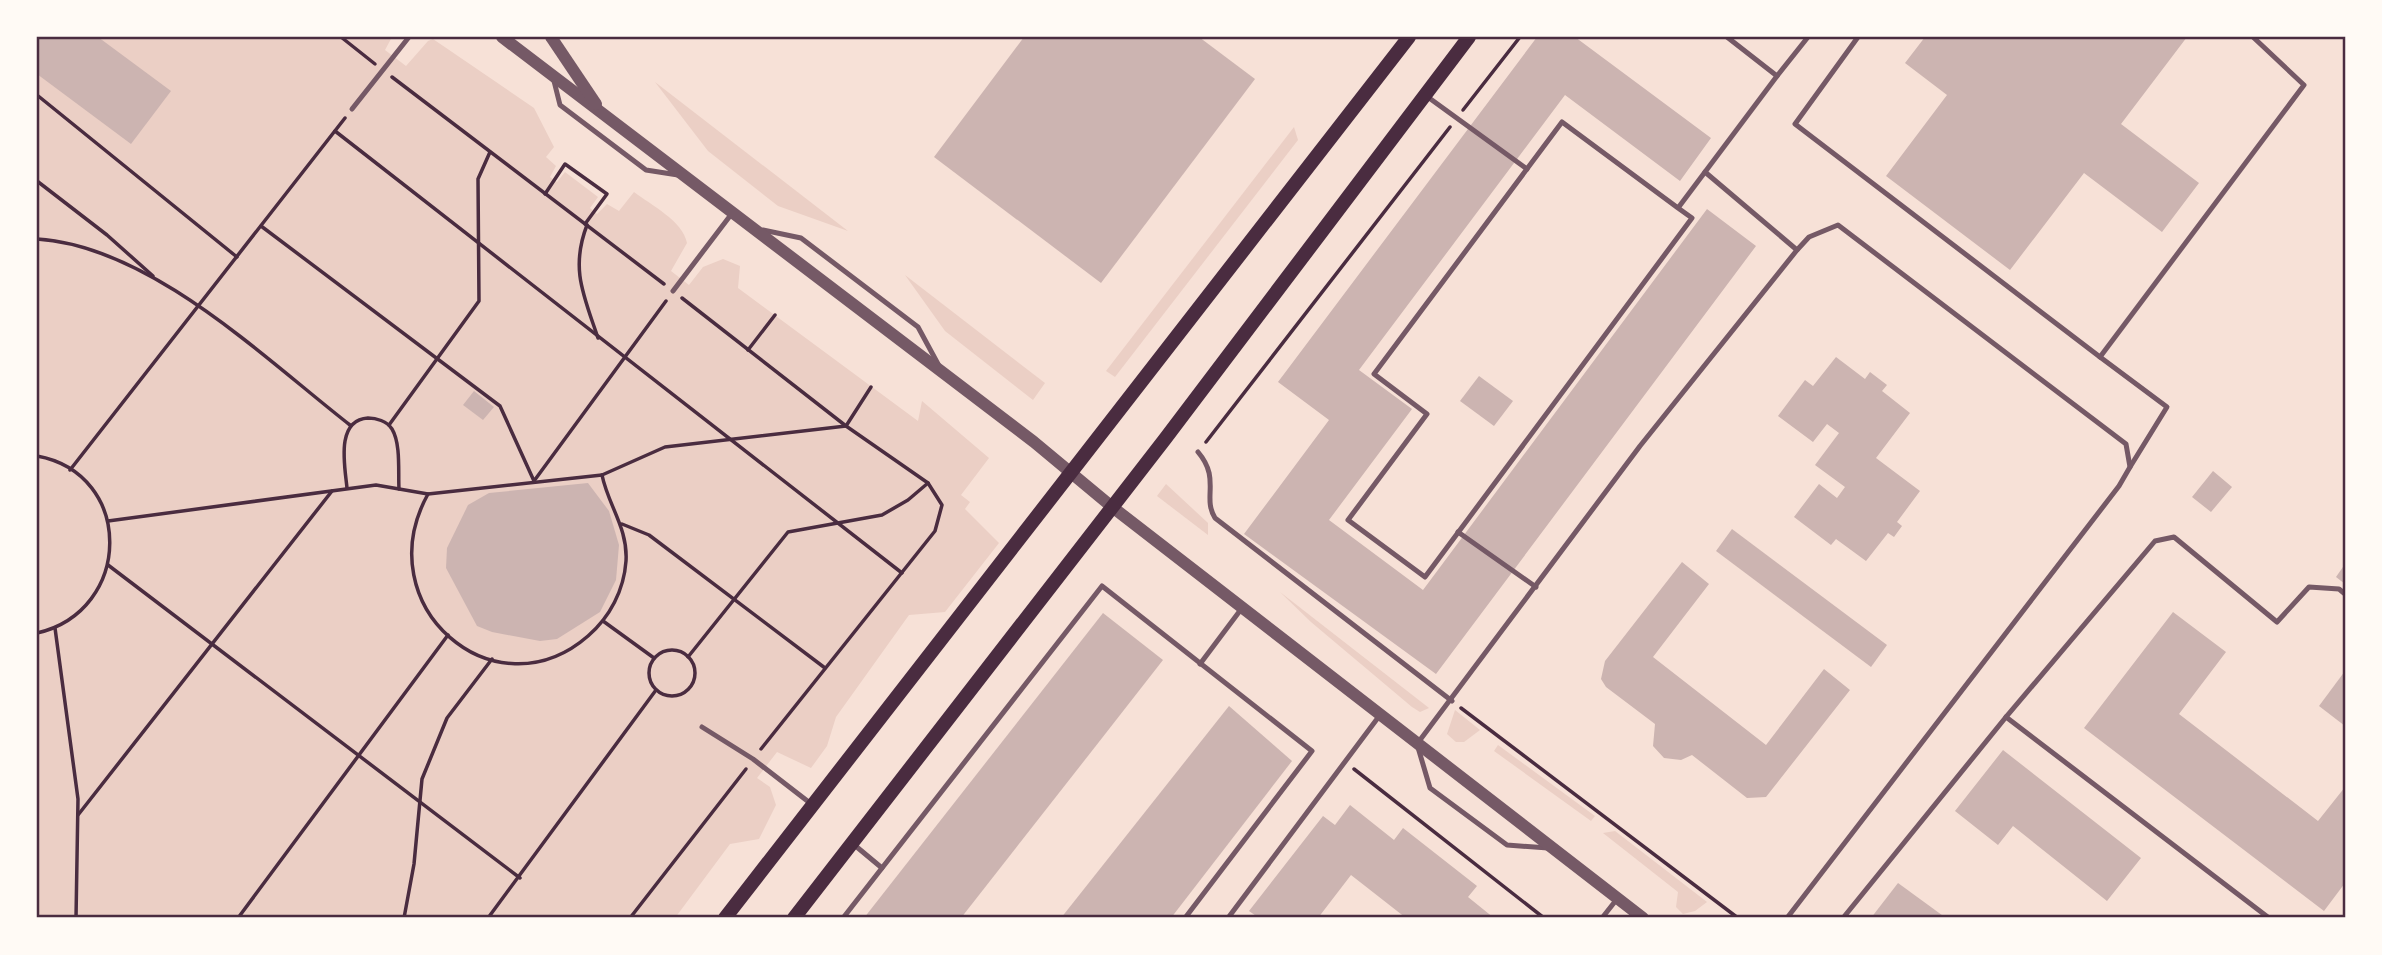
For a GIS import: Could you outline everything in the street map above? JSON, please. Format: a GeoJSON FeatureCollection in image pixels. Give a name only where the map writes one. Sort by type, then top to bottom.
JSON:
{"type":"FeatureCollection","features":[{"type":"Feature","properties":{"kind":"main road"},"geometry":{"type":"LineString","coordinates":[[725,918],[1409,37]]}},
{"type":"Feature","properties":{"kind":"main road"},"geometry":{"type":"LineString","coordinates":[[794,918],[1469,37]]}},
{"type":"Feature","properties":{"kind":"street"},"geometry":{"type":"LineString","coordinates":[[502,37],[943,373],[1643,918]]}},
{"type":"Feature","properties":{"kind":"street"},"geometry":{"type":"LineString","coordinates":[[551,37],[602,113]]}},
{"type":"Feature","properties":{"kind":"lane"},"geometry":{"type":"LineString","coordinates":[[352,109],[409,37]]}},
{"type":"Feature","properties":{"kind":"lane"},"geometry":{"type":"LineString","coordinates":[[1727,37],[1777,76]]}},
{"type":"Feature","properties":{"kind":"lane"},"geometry":{"type":"LineString","coordinates":[[1678,208],[1808,37]]}},
{"type":"Feature","properties":{"kind":"lane"},"geometry":{"type":"LineString","coordinates":[[1787,918],[2119,486],[2167,407],[1795,124],[1858,37]]}},
{"type":"Feature","properties":{"kind":"lane"},"geometry":{"type":"LineString","coordinates":[[2100,356],[2305,86],[2253,37]]}},
{"type":"Feature","properties":{"kind":"lane"},"geometry":{"type":"LineString","coordinates":[[552,75],[560,105],[646,170],[685,176]]}},
{"type":"Feature","properties":{"kind":"lane"},"geometry":{"type":"LineString","coordinates":[[1425,95],[1527,169]]}},
{"type":"Feature","properties":{"kind":"lane"},"geometry":{"type":"LineString","coordinates":[[1562,122],[1678,208],[1692,218],[1425,577],[1348,520],[1427,414],[1374,374],[1562,122]]}},
{"type":"Feature","properties":{"kind":"lane"},"geometry":{"type":"LineString","coordinates":[[1705,172],[1797,250]]}},
{"type":"Feature","properties":{"kind":"lane"},"geometry":{"type":"LineString","coordinates":[[673,291],[733,212]]}},
{"type":"Feature","properties":{"kind":"lane"},"geometry":{"type":"LineString","coordinates":[[1553,849],[1507,845],[1430,788],[1417,744],[1452,701],[1640,446],[1809,237],[1838,225],[2126,444],[2130,467]]}},
{"type":"Feature","properties":{"kind":"lane"},"geometry":{"type":"LineString","coordinates":[[754,229],[801,238],[897,310],[918,327],[943,373]]}},
{"type":"Feature","properties":{"kind":"lane"},"geometry":{"type":"LineString","coordinates":[[1198,452],[1209,466],[1211,511],[1215,519],[1452,701]]}},
{"type":"Feature","properties":{"kind":"lane"},"geometry":{"type":"LineString","coordinates":[[1458,531],[1536,587]]}},
{"type":"Feature","properties":{"kind":"lane"},"geometry":{"type":"LineString","coordinates":[[1843,918],[2006,717],[2155,541],[2174,537],[2277,622],[2309,587],[2339,589],[2345,594]]}},
{"type":"Feature","properties":{"kind":"lane"},"geometry":{"type":"LineString","coordinates":[[843,918],[1102,586],[1312,751],[1185,918]]}},
{"type":"Feature","properties":{"kind":"lane"},"geometry":{"type":"LineString","coordinates":[[1200,664],[1242,608]]}},
{"type":"Feature","properties":{"kind":"lane"},"geometry":{"type":"LineString","coordinates":[[1228,918],[1380,715]]}},
{"type":"Feature","properties":{"kind":"lane"},"geometry":{"type":"LineString","coordinates":[[2006,717],[2269,918]]}},
{"type":"Feature","properties":{"kind":"lane"},"geometry":{"type":"LineString","coordinates":[[702,727],[753,759],[813,805]]}},
{"type":"Feature","properties":{"kind":"lane"},"geometry":{"type":"LineString","coordinates":[[852,843],[882,868]]}},
{"type":"Feature","properties":{"kind":"lane"},"geometry":{"type":"LineString","coordinates":[[1602,918],[1617,898]]}},
{"type":"Feature","properties":{"kind":"path"},"geometry":{"type":"LineString","coordinates":[[341,37],[846,426],[928,483],[942,505],[935,531],[630,918]]}},
{"type":"Feature","properties":{"kind":"path"},"geometry":{"type":"LineString","coordinates":[[1198,452],[1520,37]]}},
{"type":"Feature","properties":{"kind":"path"},"geometry":{"type":"LineString","coordinates":[[37,95],[237,257]]}},
{"type":"Feature","properties":{"kind":"path"},"geometry":{"type":"LineString","coordinates":[[70,470],[352,109]]}},
{"type":"Feature","properties":{"kind":"path"},"geometry":{"type":"LineString","coordinates":[[335,131],[624,359],[902,573]]}},
{"type":"Feature","properties":{"kind":"path"},"geometry":{"type":"LineString","coordinates":[[389,425],[479,301],[478,179],[490,152]]}},
{"type":"Feature","properties":{"kind":"path"},"geometry":{"type":"LineString","coordinates":[[545,194],[565,164],[607,194],[586,225],[579,244],[577,268],[598,338]]}},
{"type":"Feature","properties":{"kind":"path"},"geometry":{"type":"LineString","coordinates":[[37,181],[107,235],[157,280]]}},
{"type":"Feature","properties":{"kind":"path"},"geometry":{"type":"LineString","coordinates":[[261,226],[500,406],[534,481]]}},
{"type":"Feature","properties":{"kind":"path"},"geometry":{"type":"LineString","coordinates":[[37,239],[51,240],[123,262],[157,280],[199,306],[350,425]]}},
{"type":"Feature","properties":{"kind":"path"},"geometry":{"type":"LineString","coordinates":[[534,481],[673,291]]}},
{"type":"Feature","properties":{"kind":"path"},"geometry":{"type":"LineString","coordinates":[[748,350],[775,315]]}},
{"type":"Feature","properties":{"kind":"path"},"geometry":{"type":"LineString","coordinates":[[108,521],[376,485],[428,494],[602,475],[665,447],[846,426],[872,387]]}},
{"type":"Feature","properties":{"kind":"path"},"geometry":{"type":"LineString","coordinates":[[347,489],[345,439],[350,425],[361,418],[375,418],[389,425],[396,439],[399,489]]}},
{"type":"Feature","properties":{"kind":"path"},"geometry":{"type":"LineString","coordinates":[[37,456],[70,470],[87,483],[100,501],[111,537],[108,565],[93,599],[70,621],[37,634]]}},
{"type":"Feature","properties":{"kind":"path"},"geometry":{"type":"LineString","coordinates":[[428,494],[413,528],[411,566],[421,602],[448,635],[475,653],[492,659],[530,662],[548,658],[582,641],[603,621],[623,580],[625,543],[622,524],[605,491],[602,475]]}},
{"type":"Feature","properties":{"kind":"path"},"geometry":{"type":"LineString","coordinates":[[688,657],[788,532],[882,515],[908,500],[928,483]]}},
{"type":"Feature","properties":{"kind":"path"},"geometry":{"type":"LineString","coordinates":[[79,815],[332,491]]}},
{"type":"Feature","properties":{"kind":"path"},"geometry":{"type":"LineString","coordinates":[[622,524],[649,535],[826,668]]}},
{"type":"Feature","properties":{"kind":"path"},"geometry":{"type":"LineString","coordinates":[[108,565],[520,878]]}},
{"type":"Feature","properties":{"kind":"path"},"geometry":{"type":"LineString","coordinates":[[603,621],[654,658]]}},
{"type":"Feature","properties":{"kind":"path"},"geometry":{"type":"LineString","coordinates":[[55,628],[79,815],[76,918]]}},
{"type":"Feature","properties":{"kind":"path"},"geometry":{"type":"LineString","coordinates":[[238,918],[448,635]]}},
{"type":"Feature","properties":{"kind":"path"},"geometry":{"type":"LineString","coordinates":[[670,650],[688,657],[695,673],[690,687],[670,696],[656,690],[649,676],[654,658],[670,650]]}},
{"type":"Feature","properties":{"kind":"path"},"geometry":{"type":"LineString","coordinates":[[404,918],[414,864],[422,779],[447,718],[492,659]]}},
{"type":"Feature","properties":{"kind":"path"},"geometry":{"type":"LineString","coordinates":[[488,918],[656,690]]}},
{"type":"Feature","properties":{"kind":"path"},"geometry":{"type":"LineString","coordinates":[[1458,706],[1738,918]]}},
{"type":"Feature","properties":{"kind":"path"},"geometry":{"type":"LineString","coordinates":[[1344,762],[1544,918]]}},
{"type":"Feature","properties":{"kind":"shaded area"},"geometry":{"type":"Polygon","coordinates":[[[37,37],[392,37],[385,50],[406,66],[428,41],[433,39],[534,108],[554,147],[546,157],[556,166],[550,177],[557,182],[565,172],[598,197],[590,208],[597,214],[607,204],[619,211],[634,192],[673,221],[687,243],[671,271],[689,285],[703,267],[723,259],[740,266],[738,288],[918,421],[922,401],[989,458],[961,495],[970,502],[965,509],[999,543],[945,612],[909,615],[836,717],[827,746],[811,768],[777,752],[757,778],[770,787],[776,805],[759,839],[730,844],[675,918],[37,918],[37,37]]]}},
{"type":"Feature","properties":{"kind":"shaded area"},"geometry":{"type":"Polygon","coordinates":[[[655,82],[848,231],[778,206],[708,151],[655,82]]]}},
{"type":"Feature","properties":{"kind":"shaded area"},"geometry":{"type":"Polygon","coordinates":[[[1294,127],[1298,140],[1115,377],[1106,371],[1294,127]]]}},
{"type":"Feature","properties":{"kind":"shaded area"},"geometry":{"type":"Polygon","coordinates":[[[905,275],[1045,383],[1033,400],[945,331],[905,275]]]}},
{"type":"Feature","properties":{"kind":"shaded area"},"geometry":{"type":"Polygon","coordinates":[[[1166,484],[1208,523],[1208,535],[1157,496],[1166,484]]]}},
{"type":"Feature","properties":{"kind":"shaded area"},"geometry":{"type":"Polygon","coordinates":[[[1280,592],[1429,708],[1420,712],[1412,707],[1311,622],[1280,592]]]}},
{"type":"Feature","properties":{"kind":"shaded area"},"geometry":{"type":"Polygon","coordinates":[[[1455,710],[1480,730],[1464,742],[1456,742],[1447,734],[1455,710]]]}},
{"type":"Feature","properties":{"kind":"shaded area"},"geometry":{"type":"Polygon","coordinates":[[[1498,745],[1595,816],[1591,821],[1494,751],[1498,745]]]}},
{"type":"Feature","properties":{"kind":"shaded area"},"geometry":{"type":"Polygon","coordinates":[[[1615,831],[1707,902],[1695,911],[1683,914],[1676,907],[1678,892],[1603,833],[1615,831]]]}},
{"type":"Feature","properties":{"kind":"building"},"geometry":{"type":"Polygon","coordinates":[[[37,37],[98,37],[171,91],[131,144],[37,74],[37,37]]]}},
{"type":"Feature","properties":{"kind":"building"},"geometry":{"type":"Polygon","coordinates":[[[1024,37],[1199,37],[1255,79],[1101,283],[934,157],[1024,37]]]}},
{"type":"Feature","properties":{"kind":"building"},"geometry":{"type":"Polygon","coordinates":[[[1537,37],[1575,37],[1711,138],[1680,181],[1565,95],[1359,370],[1412,409],[1329,520],[1423,590],[1707,209],[1756,246],[1436,674],[1244,534],[1329,420],[1278,382],[1537,37]]]}},
{"type":"Feature","properties":{"kind":"building"},"geometry":{"type":"Polygon","coordinates":[[[1925,37],[2187,37],[2121,124],[2199,183],[2162,232],[2084,173],[2010,270],[1886,176],[1947,95],[1905,63],[1925,37]]]}},
{"type":"Feature","properties":{"kind":"building"},"geometry":{"type":"Polygon","coordinates":[[[1836,357],[1865,379],[1870,372],[1887,385],[1882,391],[1910,413],[1876,458],[1920,491],[1897,522],[1902,526],[1894,537],[1888,533],[1866,561],[1836,539],[1831,545],[1794,517],[1819,484],[1837,498],[1845,487],[1815,465],[1839,433],[1827,424],[1813,442],[1778,416],[1805,380],[1813,386],[1836,357]]]}},
{"type":"Feature","properties":{"kind":"building"},"geometry":{"type":"Polygon","coordinates":[[[1479,376],[1513,401],[1494,426],[1460,401],[1479,376]]]}},
{"type":"Feature","properties":{"kind":"building"},"geometry":{"type":"Polygon","coordinates":[[[474,391],[494,407],[483,420],[463,405],[474,391]]]}},
{"type":"Feature","properties":{"kind":"building"},"geometry":{"type":"Polygon","coordinates":[[[2213,471],[2232,487],[2211,512],[2192,497],[2213,471]]]}},
{"type":"Feature","properties":{"kind":"building"},"geometry":{"type":"Polygon","coordinates":[[[588,483],[609,511],[619,545],[616,580],[600,612],[557,639],[540,641],[492,632],[477,626],[446,568],[447,548],[468,505],[489,493],[588,483]]]}},
{"type":"Feature","properties":{"kind":"building"},"geometry":{"type":"Polygon","coordinates":[[[1732,529],[1887,645],[1871,667],[1716,551],[1732,529]]]}},
{"type":"Feature","properties":{"kind":"building"},"geometry":{"type":"Polygon","coordinates":[[[1682,562],[1709,584],[1653,657],[1766,745],[1824,669],[1850,690],[1766,797],[1747,798],[1692,755],[1681,760],[1664,758],[1653,746],[1655,724],[1606,687],[1601,679],[1605,661],[1682,562]]]}},
{"type":"Feature","properties":{"kind":"building"},"geometry":{"type":"Polygon","coordinates":[[[2345,564],[2345,584],[2336,577],[2345,564]]]}},
{"type":"Feature","properties":{"kind":"building"},"geometry":{"type":"Polygon","coordinates":[[[2173,612],[2226,652],[2179,714],[2318,821],[2345,787],[2345,883],[2324,911],[2084,728],[2173,612]]]}},
{"type":"Feature","properties":{"kind":"building"},"geometry":{"type":"Polygon","coordinates":[[[1103,613],[1163,660],[1095,747],[961,918],[864,918],[1103,613]]]}},
{"type":"Feature","properties":{"kind":"building"},"geometry":{"type":"Polygon","coordinates":[[[2345,671],[2345,726],[2319,706],[2345,671]]]}},
{"type":"Feature","properties":{"kind":"building"},"geometry":{"type":"Polygon","coordinates":[[[1229,706],[1292,761],[1171,918],[1061,918],[1229,706]]]}},
{"type":"Feature","properties":{"kind":"building"},"geometry":{"type":"Polygon","coordinates":[[[2003,750],[2141,858],[2107,901],[2013,826],[1998,845],[1955,811],[2003,750]]]}},
{"type":"Feature","properties":{"kind":"building"},"geometry":{"type":"Polygon","coordinates":[[[1350,805],[1394,840],[1403,828],[1477,886],[1468,897],[1494,918],[1406,918],[1351,875],[1318,918],[1259,918],[1249,911],[1323,816],[1335,825],[1350,805]]]}},
{"type":"Feature","properties":{"kind":"building"},"geometry":{"type":"Polygon","coordinates":[[[1898,883],[1946,918],[1871,918],[1898,883]]]}}]}
